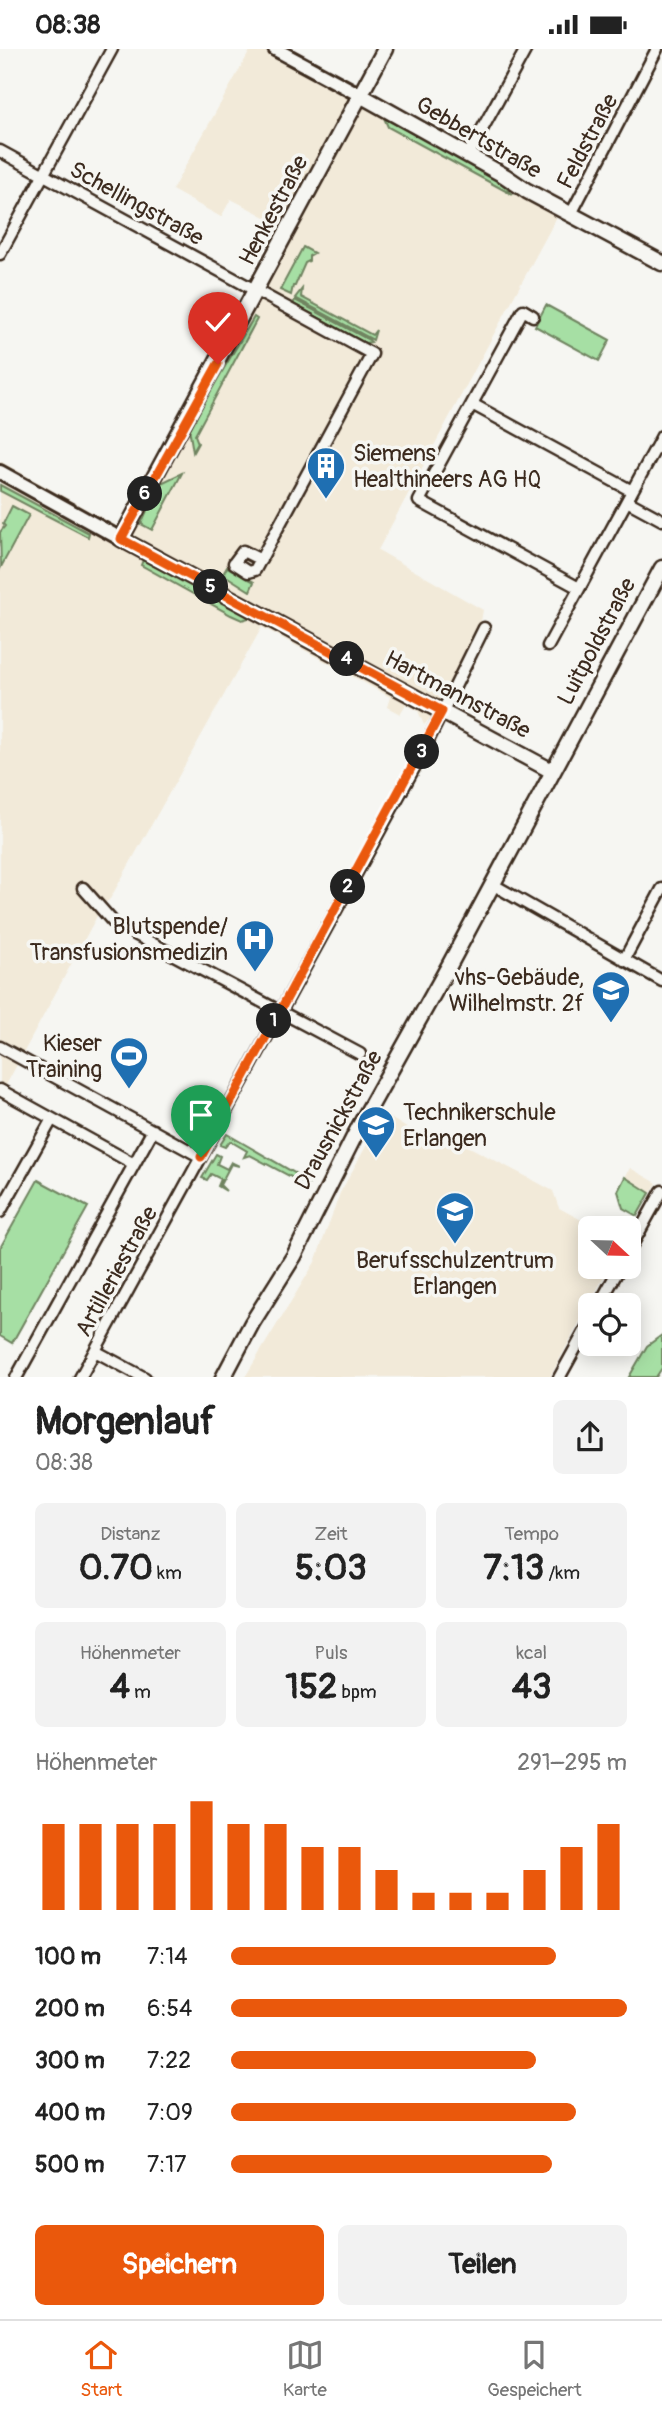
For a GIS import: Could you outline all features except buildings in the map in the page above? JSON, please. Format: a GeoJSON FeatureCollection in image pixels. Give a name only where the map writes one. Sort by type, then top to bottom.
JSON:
{"type":"FeatureCollection","features":[{"type":"Feature","properties":{"kind":"main road","name":"Henkestraße"},"geometry":{"type":"LineString","coordinates":[[121,539],[385,49]]}},
{"type":"Feature","properties":{"kind":"main road","name":"Gebbertstraße"},"geometry":{"type":"LineString","coordinates":[[360,95],[662,263]]}},
{"type":"Feature","properties":{"kind":"main road","name":"Hartmannstraße"},"geometry":{"type":"LineString","coordinates":[[121,539],[552,771]]}},
{"type":"Feature","properties":{"kind":"main road","name":"Luitpoldstraße"},"geometry":{"type":"LineString","coordinates":[[492,884],[662,568]]}},
{"type":"Feature","properties":{"kind":"main road","name":"Drausnickstraße"},"geometry":{"type":"LineString","coordinates":[[223,1377],[294,1256],[350,1142],[492,884]]}},
{"type":"Feature","properties":{"kind":"street"},"geometry":{"type":"LineString","coordinates":[[0,254],[112,49]]}},
{"type":"Feature","properties":{"kind":"street","name":"Gebbertstraße"},"geometry":{"type":"LineString","coordinates":[[275,49],[360,95]]}},
{"type":"Feature","properties":{"kind":"street"},"geometry":{"type":"LineString","coordinates":[[468,155],[526,49]]}},
{"type":"Feature","properties":{"kind":"street"},"geometry":{"type":"LineString","coordinates":[[655,50],[662,63]]}},
{"type":"Feature","properties":{"kind":"street","name":"Feldstraße"},"geometry":{"type":"LineString","coordinates":[[571,214],[655,50]]}},
{"type":"Feature","properties":{"kind":"street","name":"Schellingstraße"},"geometry":{"type":"LineString","coordinates":[[0,151],[372,354],[261,560]]}},
{"type":"Feature","properties":{"kind":"street"},"geometry":{"type":"LineString","coordinates":[[533,316],[523,310],[419,501],[579,588]]}},
{"type":"Feature","properties":{"kind":"street"},"geometry":{"type":"LineString","coordinates":[[472,404],[629,496],[662,520]]}},
{"type":"Feature","properties":{"kind":"street"},"geometry":{"type":"LineString","coordinates":[[548,646],[662,436]]}},
{"type":"Feature","properties":{"kind":"street","name":"Hartmannstraße"},"geometry":{"type":"LineString","coordinates":[[3,477],[121,539]]}},
{"type":"Feature","properties":{"kind":"street","name":"Artilleriestraße"},"geometry":{"type":"LineString","coordinates":[[80,1377],[442,711],[484,628]]}},
{"type":"Feature","properties":{"kind":"street"},"geometry":{"type":"LineString","coordinates":[[492,884],[662,981]]}},
{"type":"Feature","properties":{"kind":"street"},"geometry":{"type":"LineString","coordinates":[[83,888],[114,923],[360,1054]]}},
{"type":"Feature","properties":{"kind":"street"},"geometry":{"type":"LineString","coordinates":[[624,960],[662,889]]}},
{"type":"Feature","properties":{"kind":"street"},"geometry":{"type":"LineString","coordinates":[[0,1047],[201,1157]]}},
{"type":"Feature","properties":{"kind":"street"},"geometry":{"type":"LineString","coordinates":[[0,1091],[134,1164]]}},
{"type":"Feature","properties":{"kind":"street"},"geometry":{"type":"LineString","coordinates":[[0,1212],[51,1119]]}},
{"type":"Feature","properties":{"kind":"street"},"geometry":{"type":"LineString","coordinates":[[16,1377],[153,1130]]}},
{"type":"Feature","properties":{"kind":"street"},"geometry":{"type":"LineString","coordinates":[[641,1229],[662,1191]]}},
{"type":"Feature","properties":{"kind":"street"},"geometry":{"type":"LineString","coordinates":[[651,1212],[662,1220]]}},
{"type":"Feature","properties":{"kind":"street"},"geometry":{"type":"LineString","coordinates":[[559,1377],[578,1343]]}},
{"type":"Feature","properties":{"kind":"street"},"geometry":{"type":"LineString","coordinates":[[95,1350],[145,1377]]}},
{"type":"Feature","properties":{"kind":"shaded area"},"geometry":{"type":"Polygon","coordinates":[[[251,49],[274,49],[559,213],[378,550],[483,610],[479,633],[439,708],[424,725],[418,711],[406,704],[400,714],[387,707],[390,697],[262,627],[110,899],[103,905],[5,1087],[0,1085],[0,461],[124,530],[288,229],[231,199],[221,217],[172,190],[251,49]]]}},
{"type":"Feature","properties":{"kind":"shaded area","name":"Berufsschulzentrum Erlangen"},"geometry":{"type":"Polygon","coordinates":[[[384,1114],[431,1143],[436,1138],[448,1143],[452,1138],[553,1191],[559,1208],[578,1218],[578,1279],[603,1279],[595,1293],[578,1293],[578,1325],[550,1377],[245,1377],[315,1262],[340,1193],[384,1114]]]}},
{"type":"Feature","properties":{"kind":"shaded area"},"geometry":{"type":"Polygon","coordinates":[[[630,1168],[657,1183],[637,1216],[623,1208],[618,1191],[630,1168]]]}},
{"type":"Feature","properties":{"kind":"green space"},"geometry":{"type":"Polygon","coordinates":[[[384,118],[497,178],[513,195],[388,127],[384,118]]]}},
{"type":"Feature","properties":{"kind":"green space"},"geometry":{"type":"Polygon","coordinates":[[[303,247],[314,253],[305,263],[291,295],[280,290],[303,247]]]}},
{"type":"Feature","properties":{"kind":"green space"},"geometry":{"type":"Polygon","coordinates":[[[302,289],[301,297],[372,335],[376,330],[373,340],[295,298],[302,289]]]}},
{"type":"Feature","properties":{"kind":"green space"},"geometry":{"type":"Polygon","coordinates":[[[295,300],[371,342],[365,343],[293,304],[295,300]]]}},
{"type":"Feature","properties":{"kind":"green space"},"geometry":{"type":"Polygon","coordinates":[[[546,305],[610,340],[599,361],[535,326],[546,305]]]}},
{"type":"Feature","properties":{"kind":"green space"},"geometry":{"type":"Polygon","coordinates":[[[254,317],[257,319],[195,435],[198,443],[193,452],[189,428],[254,317]]]}},
{"type":"Feature","properties":{"kind":"green space"},"geometry":{"type":"Polygon","coordinates":[[[182,473],[152,530],[141,524],[159,484],[182,473]]]}},
{"type":"Feature","properties":{"kind":"green space"},"geometry":{"type":"Polygon","coordinates":[[[0,485],[89,533],[88,537],[0,491],[0,485]]]}},
{"type":"Feature","properties":{"kind":"green space"},"geometry":{"type":"Polygon","coordinates":[[[12,506],[29,515],[1,567],[0,532],[12,506]]]}},
{"type":"Feature","properties":{"kind":"green space"},"geometry":{"type":"Polygon","coordinates":[[[143,560],[252,617],[242,620],[231,615],[141,565],[143,560]]]}},
{"type":"Feature","properties":{"kind":"green space"},"geometry":{"type":"Polygon","coordinates":[[[227,567],[254,582],[250,591],[223,574],[227,567]]]}},
{"type":"Feature","properties":{"kind":"green space"},"geometry":{"type":"Polygon","coordinates":[[[227,1134],[310,1182],[308,1186],[250,1155],[244,1157],[247,1151],[230,1141],[225,1147],[220,1145],[227,1134]]]}},
{"type":"Feature","properties":{"kind":"green space"},"geometry":{"type":"Polygon","coordinates":[[[216,1154],[220,1156],[217,1164],[227,1169],[231,1162],[239,1166],[231,1164],[220,1185],[226,1191],[218,1186],[221,1179],[211,1174],[207,1180],[202,1178],[216,1154]]]}},
{"type":"Feature","properties":{"kind":"green space"},"geometry":{"type":"Polygon","coordinates":[[[625,1177],[650,1193],[637,1216],[623,1208],[618,1191],[625,1177]]]}},
{"type":"Feature","properties":{"kind":"green space"},"geometry":{"type":"Polygon","coordinates":[[[38,1180],[88,1207],[12,1343],[0,1336],[0,1248],[38,1180]]]}},
{"type":"Feature","properties":{"kind":"green space"},"geometry":{"type":"Polygon","coordinates":[[[662,1335],[662,1368],[656,1377],[629,1377],[647,1346],[662,1335]]]}},
{"type":"Feature","properties":{"kind":"place","name":"Siemens Healthineers AG HQ"},"geometry":{"type":"Point","coordinates":[326,500]}},
{"type":"Feature","properties":{"kind":"place","name":"Blutspende/ Transfusionsmedizin"},"geometry":{"type":"Point","coordinates":[255,973]}},
{"type":"Feature","properties":{"kind":"place","name":"vhs-Gebäude, Wilhelmstr. 2f"},"geometry":{"type":"Point","coordinates":[611,1024]}},
{"type":"Feature","properties":{"kind":"place","name":"Kieser Training"},"geometry":{"type":"Point","coordinates":[129,1090]}},
{"type":"Feature","properties":{"kind":"place","name":"Technikerschule Erlangen"},"geometry":{"type":"Point","coordinates":[376,1159]}},
{"type":"Feature","properties":{"kind":"place","name":"Berufsschulzentrum Erlangen"},"geometry":{"type":"Point","coordinates":[455,1245]}},
{"type":"Feature","properties":{"kind":"route"},"geometry":{"type":"LineString","coordinates":[[201,1157],[419,759],[442,711],[121,539],[218,364]]}}]}
